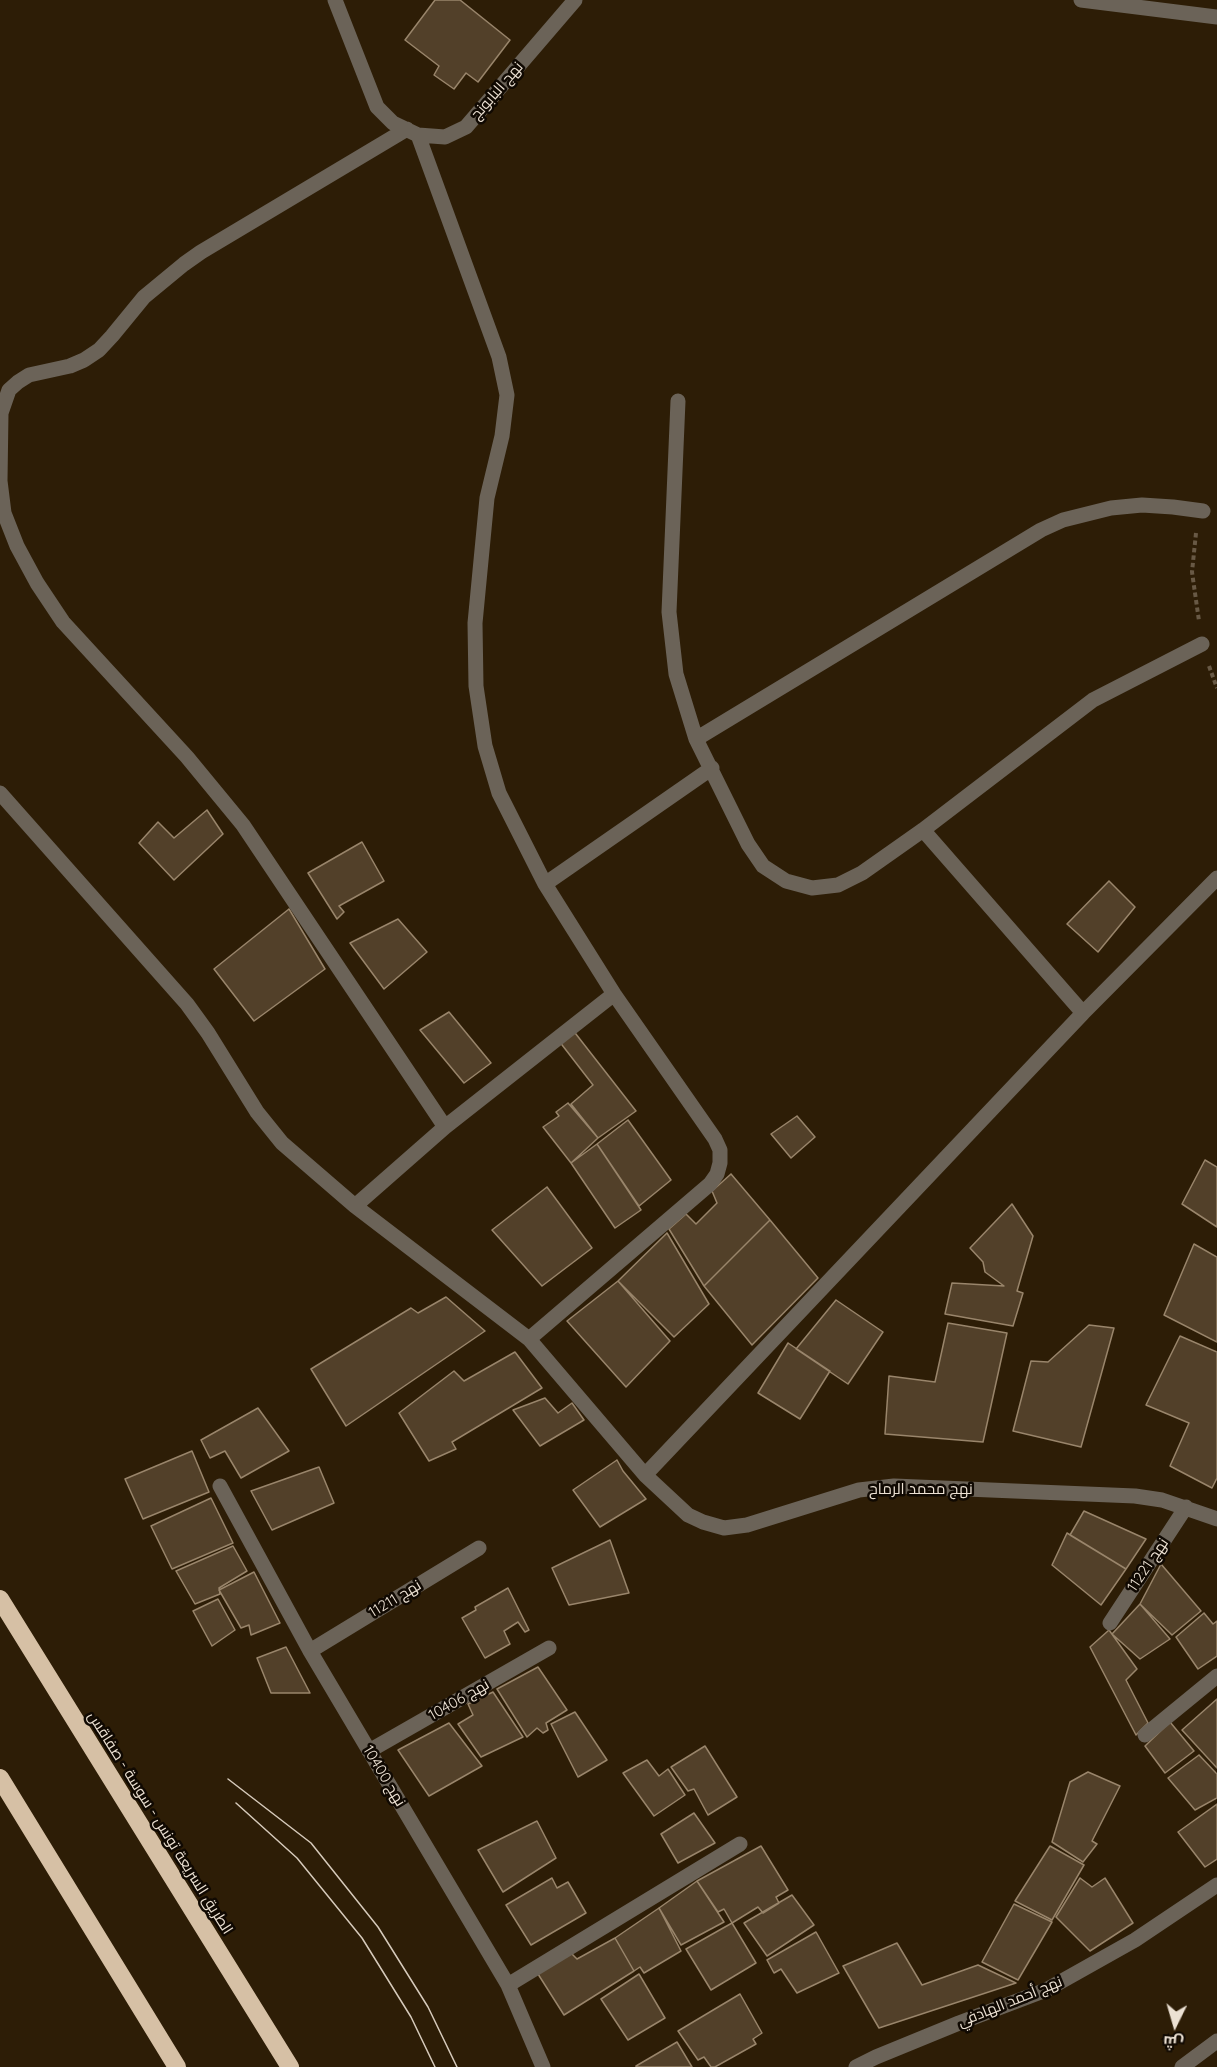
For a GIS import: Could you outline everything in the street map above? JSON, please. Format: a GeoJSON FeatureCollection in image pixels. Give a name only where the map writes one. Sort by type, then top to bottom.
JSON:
{"type":"FeatureCollection","features":[{"type":"Feature","properties":{"kind":"highway","name":"الطريق السريعة تونس - سوسة - صفاقس"},"geometry":{"type":"LineString","coordinates":[[0,1599],[290,2067]]}},
{"type":"Feature","properties":{"kind":"highway"},"geometry":{"type":"LineString","coordinates":[[0,1778],[177,2067]]}},
{"type":"Feature","properties":{"kind":"street"},"geometry":{"type":"LineString","coordinates":[[335,0],[377,107],[393,123],[412,132],[500,357],[507,395],[502,436],[487,498],[475,622],[476,686],[484,746],[500,793],[545,884],[614,994],[720,1150],[717,1174],[710,1184],[529,1340]]}},
{"type":"Feature","properties":{"kind":"street","name":"نهج البابونج"},"geometry":{"type":"LineString","coordinates":[[412,132],[445,137],[466,127],[575,0]]}},
{"type":"Feature","properties":{"kind":"street"},"geometry":{"type":"LineString","coordinates":[[1082,0],[1217,17]]}},
{"type":"Feature","properties":{"kind":"street"},"geometry":{"type":"LineString","coordinates":[[412,132],[212,245],[184,264],[144,297],[99,350],[84,360],[70,366],[29,375],[18,382],[9,390],[1,413],[0,481],[4,513],[17,546],[37,583],[63,622],[187,757],[243,825],[445,1127]]}},
{"type":"Feature","properties":{"kind":"street"},"geometry":{"type":"LineString","coordinates":[[678,401],[669,612],[676,674],[696,739],[748,844],[764,866],[786,881],[812,888],[838,885],[862,873],[923,830],[1093,700],[1202,644]]}},
{"type":"Feature","properties":{"kind":"street"},"geometry":{"type":"LineString","coordinates":[[696,739],[1041,530],[1063,520],[1111,508],[1142,505],[1203,511]]}},
{"type":"Feature","properties":{"kind":"street"},"geometry":{"type":"LineString","coordinates":[[545,884],[712,768]]}},
{"type":"Feature","properties":{"kind":"street","name":"نهج محمد الرماح"},"geometry":{"type":"LineString","coordinates":[[0,793],[187,1004],[208,1033],[257,1112],[282,1143],[356,1206],[529,1340],[645,1475],[688,1515],[724,1528],[747,1525],[859,1490],[894,1486],[1135,1496],[1162,1500],[1217,1519]]}},
{"type":"Feature","properties":{"kind":"street"},"geometry":{"type":"LineString","coordinates":[[923,830],[1083,1013]]}},
{"type":"Feature","properties":{"kind":"street"},"geometry":{"type":"LineString","coordinates":[[645,1475],[1083,1013],[1217,878]]}},
{"type":"Feature","properties":{"kind":"street"},"geometry":{"type":"LineString","coordinates":[[356,1206],[445,1127],[614,994]]}},
{"type":"Feature","properties":{"kind":"street","name":"نهج 10400"},"geometry":{"type":"LineString","coordinates":[[220,1486],[310,1651],[508,1985],[543,2067]]}},
{"type":"Feature","properties":{"kind":"street","name":"نهج 11221"},"geometry":{"type":"LineString","coordinates":[[1110,1623],[1186,1507]]}},
{"type":"Feature","properties":{"kind":"street","name":"نهج 11211"},"geometry":{"type":"LineString","coordinates":[[310,1651],[479,1548]]}},
{"type":"Feature","properties":{"kind":"street","name":"نهج 10406"},"geometry":{"type":"LineString","coordinates":[[369,1751],[549,1648]]}},
{"type":"Feature","properties":{"kind":"street"},"geometry":{"type":"LineString","coordinates":[[1145,1735],[1217,1676]]}},
{"type":"Feature","properties":{"kind":"street"},"geometry":{"type":"LineString","coordinates":[[508,1985],[740,1844]]}},
{"type":"Feature","properties":{"kind":"street","name":"نهج أحمد الهادفي"},"geometry":{"type":"LineString","coordinates":[[856,2067],[959,2023],[1046,1990],[1135,1940],[1217,1885]]}},
{"type":"Feature","properties":{"kind":"street"},"geometry":{"type":"LineString","coordinates":[[1182,2067],[1217,2041]]}},
{"type":"Feature","properties":{"kind":"path"},"geometry":{"type":"LineString","coordinates":[[1203,511],[1194,538],[1192,572],[1202,644],[1217,688]]}},
{"type":"Feature","properties":{"kind":"building"},"geometry":{"type":"Polygon","coordinates":[[[435,0],[460,0],[510,40],[478,82],[466,73],[454,89],[434,75],[439,66],[405,40],[435,0]]]}},
{"type":"Feature","properties":{"kind":"building"},"geometry":{"type":"Polygon","coordinates":[[[207,810],[223,834],[174,880],[139,843],[158,822],[174,838],[207,810]]]}},
{"type":"Feature","properties":{"kind":"building"},"geometry":{"type":"Polygon","coordinates":[[[362,842],[384,881],[339,906],[344,912],[337,919],[308,873],[362,842]]]}},
{"type":"Feature","properties":{"kind":"building"},"geometry":{"type":"Polygon","coordinates":[[[1109,881],[1135,907],[1098,952],[1067,924],[1109,881]]]}},
{"type":"Feature","properties":{"kind":"building"},"geometry":{"type":"Polygon","coordinates":[[[289,909],[325,969],[254,1021],[214,969],[289,909]]]}},
{"type":"Feature","properties":{"kind":"building"},"geometry":{"type":"Polygon","coordinates":[[[398,919],[427,952],[384,989],[350,943],[398,919]]]}},
{"type":"Feature","properties":{"kind":"building"},"geometry":{"type":"Polygon","coordinates":[[[449,1012],[491,1063],[464,1083],[420,1030],[449,1012]]]}},
{"type":"Feature","properties":{"kind":"building"},"geometry":{"type":"Polygon","coordinates":[[[572,1029],[636,1111],[598,1138],[571,1104],[593,1085],[559,1041],[572,1029]]]}},
{"type":"Feature","properties":{"kind":"building"},"geometry":{"type":"Polygon","coordinates":[[[568,1103],[598,1138],[571,1163],[543,1127],[559,1116],[556,1112],[568,1103]]]}},
{"type":"Feature","properties":{"kind":"building"},"geometry":{"type":"Polygon","coordinates":[[[797,1116],[815,1137],[791,1158],[771,1134],[797,1116]]]}},
{"type":"Feature","properties":{"kind":"building"},"geometry":{"type":"Polygon","coordinates":[[[628,1120],[671,1180],[639,1206],[597,1144],[628,1120]]]}},
{"type":"Feature","properties":{"kind":"building"},"geometry":{"type":"Polygon","coordinates":[[[597,1144],[641,1210],[615,1228],[571,1163],[597,1144]]]}},
{"type":"Feature","properties":{"kind":"building"},"geometry":{"type":"Polygon","coordinates":[[[1205,1160],[1217,1167],[1217,1227],[1182,1204],[1205,1160]]]}},
{"type":"Feature","properties":{"kind":"building"},"geometry":{"type":"Polygon","coordinates":[[[731,1174],[770,1220],[704,1286],[669,1229],[686,1214],[696,1224],[717,1203],[712,1191],[731,1174]]]}},
{"type":"Feature","properties":{"kind":"building"},"geometry":{"type":"Polygon","coordinates":[[[547,1187],[592,1248],[542,1286],[492,1230],[547,1187]]]}},
{"type":"Feature","properties":{"kind":"building"},"geometry":{"type":"Polygon","coordinates":[[[1012,1204],[1033,1236],[1017,1291],[1023,1293],[1013,1326],[945,1314],[952,1283],[1004,1286],[985,1272],[983,1262],[970,1248],[1012,1204]]]}},
{"type":"Feature","properties":{"kind":"building"},"geometry":{"type":"Polygon","coordinates":[[[770,1220],[818,1278],[752,1345],[704,1286],[770,1220]]]}},
{"type":"Feature","properties":{"kind":"building"},"geometry":{"type":"Polygon","coordinates":[[[667,1233],[709,1304],[674,1337],[618,1281],[667,1233]]]}},
{"type":"Feature","properties":{"kind":"building"},"geometry":{"type":"Polygon","coordinates":[[[1194,1244],[1217,1257],[1217,1342],[1164,1315],[1194,1244]]]}},
{"type":"Feature","properties":{"kind":"building"},"geometry":{"type":"Polygon","coordinates":[[[618,1281],[670,1341],[626,1387],[567,1321],[618,1281]]]}},
{"type":"Feature","properties":{"kind":"building"},"geometry":{"type":"Polygon","coordinates":[[[446,1297],[485,1331],[346,1426],[311,1369],[411,1308],[418,1313],[446,1297]]]}},
{"type":"Feature","properties":{"kind":"building"},"geometry":{"type":"Polygon","coordinates":[[[836,1300],[883,1332],[848,1384],[796,1349],[836,1300]]]}},
{"type":"Feature","properties":{"kind":"building"},"geometry":{"type":"Polygon","coordinates":[[[948,1323],[1007,1333],[983,1442],[885,1434],[889,1376],[935,1382],[948,1323]]]}},
{"type":"Feature","properties":{"kind":"building"},"geometry":{"type":"Polygon","coordinates":[[[1089,1325],[1114,1328],[1081,1447],[1013,1431],[1031,1361],[1048,1362],[1089,1325]]]}},
{"type":"Feature","properties":{"kind":"building"},"geometry":{"type":"Polygon","coordinates":[[[1180,1336],[1217,1352],[1217,1478],[1212,1488],[1170,1466],[1189,1423],[1146,1405],[1180,1336]]]}},
{"type":"Feature","properties":{"kind":"building"},"geometry":{"type":"Polygon","coordinates":[[[788,1343],[830,1371],[800,1419],[758,1393],[788,1343]]]}},
{"type":"Feature","properties":{"kind":"building"},"geometry":{"type":"Polygon","coordinates":[[[515,1352],[542,1388],[452,1442],[456,1449],[429,1461],[399,1413],[454,1371],[464,1381],[515,1352]]]}},
{"type":"Feature","properties":{"kind":"building"},"geometry":{"type":"Polygon","coordinates":[[[545,1398],[558,1413],[572,1403],[584,1420],[540,1446],[513,1410],[545,1398]]]}},
{"type":"Feature","properties":{"kind":"building"},"geometry":{"type":"Polygon","coordinates":[[[258,1408],[289,1451],[241,1478],[225,1451],[210,1458],[201,1440],[258,1408]]]}},
{"type":"Feature","properties":{"kind":"building"},"geometry":{"type":"Polygon","coordinates":[[[192,1451],[209,1492],[143,1519],[125,1479],[192,1451]]]}},
{"type":"Feature","properties":{"kind":"building"},"geometry":{"type":"Polygon","coordinates":[[[617,1460],[646,1499],[600,1527],[573,1490],[617,1460]]]}},
{"type":"Feature","properties":{"kind":"building"},"geometry":{"type":"Polygon","coordinates":[[[319,1467],[334,1503],[272,1530],[251,1491],[319,1467]]]}},
{"type":"Feature","properties":{"kind":"building"},"geometry":{"type":"Polygon","coordinates":[[[211,1498],[233,1543],[172,1569],[151,1526],[211,1498]]]}},
{"type":"Feature","properties":{"kind":"building"},"geometry":{"type":"Polygon","coordinates":[[[1084,1511],[1146,1539],[1126,1569],[1070,1535],[1084,1511]]]}},
{"type":"Feature","properties":{"kind":"building"},"geometry":{"type":"Polygon","coordinates":[[[1067,1533],[1126,1569],[1101,1605],[1052,1565],[1067,1533]]]}},
{"type":"Feature","properties":{"kind":"building"},"geometry":{"type":"Polygon","coordinates":[[[610,1540],[629,1593],[569,1605],[552,1568],[610,1540]]]}},
{"type":"Feature","properties":{"kind":"building"},"geometry":{"type":"Polygon","coordinates":[[[233,1546],[247,1571],[219,1588],[220,1594],[195,1604],[176,1571],[233,1546]]]}},
{"type":"Feature","properties":{"kind":"building"},"geometry":{"type":"Polygon","coordinates":[[[1161,1564],[1201,1611],[1172,1635],[1140,1604],[1161,1564]]]}},
{"type":"Feature","properties":{"kind":"building"},"geometry":{"type":"Polygon","coordinates":[[[254,1572],[280,1623],[251,1635],[249,1625],[241,1628],[219,1590],[254,1572]]]}},
{"type":"Feature","properties":{"kind":"building"},"geometry":{"type":"Polygon","coordinates":[[[508,1588],[529,1630],[525,1632],[518,1622],[504,1631],[510,1644],[485,1658],[462,1618],[476,1610],[475,1607],[508,1588]]]}},
{"type":"Feature","properties":{"kind":"building"},"geometry":{"type":"Polygon","coordinates":[[[218,1599],[235,1630],[212,1646],[193,1611],[218,1599]]]}},
{"type":"Feature","properties":{"kind":"building"},"geometry":{"type":"Polygon","coordinates":[[[1140,1604],[1170,1639],[1140,1659],[1112,1634],[1140,1604]]]}},
{"type":"Feature","properties":{"kind":"building"},"geometry":{"type":"Polygon","coordinates":[[[1204,1613],[1213,1624],[1217,1621],[1217,1656],[1198,1669],[1176,1637],[1204,1613]]]}},
{"type":"Feature","properties":{"kind":"building"},"geometry":{"type":"Polygon","coordinates":[[[1109,1630],[1137,1669],[1126,1680],[1148,1723],[1136,1735],[1090,1647],[1109,1630]]]}},
{"type":"Feature","properties":{"kind":"building"},"geometry":{"type":"Polygon","coordinates":[[[286,1647],[310,1693],[271,1693],[257,1658],[286,1647]]]}},
{"type":"Feature","properties":{"kind":"building"},"geometry":{"type":"Polygon","coordinates":[[[538,1667],[567,1710],[546,1723],[548,1730],[543,1733],[537,1728],[527,1737],[497,1689],[538,1667]]]}},
{"type":"Feature","properties":{"kind":"building"},"geometry":{"type":"Polygon","coordinates":[[[493,1692],[523,1737],[481,1757],[458,1724],[473,1715],[468,1704],[493,1692]]]}},
{"type":"Feature","properties":{"kind":"building"},"geometry":{"type":"Polygon","coordinates":[[[1217,1699],[1217,1768],[1182,1730],[1217,1699]]]}},
{"type":"Feature","properties":{"kind":"building"},"geometry":{"type":"Polygon","coordinates":[[[575,1712],[607,1760],[578,1777],[551,1724],[575,1712]]]}},
{"type":"Feature","properties":{"kind":"building"},"geometry":{"type":"Polygon","coordinates":[[[1170,1722],[1194,1751],[1165,1773],[1145,1746],[1170,1722]]]}},
{"type":"Feature","properties":{"kind":"building"},"geometry":{"type":"Polygon","coordinates":[[[449,1723],[482,1766],[429,1796],[398,1750],[449,1723]]]}},
{"type":"Feature","properties":{"kind":"building"},"geometry":{"type":"Polygon","coordinates":[[[705,1746],[737,1797],[708,1815],[694,1789],[688,1791],[671,1767],[705,1746]]]}},
{"type":"Feature","properties":{"kind":"building"},"geometry":{"type":"Polygon","coordinates":[[[1199,1755],[1217,1774],[1217,1798],[1195,1810],[1168,1778],[1199,1755]]]}},
{"type":"Feature","properties":{"kind":"building"},"geometry":{"type":"Polygon","coordinates":[[[647,1760],[659,1776],[668,1769],[685,1795],[654,1816],[623,1773],[647,1760]]]}},
{"type":"Feature","properties":{"kind":"building"},"geometry":{"type":"Polygon","coordinates":[[[1088,1772],[1120,1786],[1092,1841],[1097,1844],[1083,1862],[1052,1842],[1070,1782],[1088,1772]]]}},
{"type":"Feature","properties":{"kind":"building"},"geometry":{"type":"Polygon","coordinates":[[[1217,1804],[1217,1859],[1205,1867],[1178,1832],[1217,1804]]]}},
{"type":"Feature","properties":{"kind":"building"},"geometry":{"type":"Polygon","coordinates":[[[694,1813],[715,1843],[678,1863],[661,1834],[694,1813]]]}},
{"type":"Feature","properties":{"kind":"building"},"geometry":{"type":"Polygon","coordinates":[[[537,1821],[556,1858],[503,1892],[478,1850],[537,1821]]]}},
{"type":"Feature","properties":{"kind":"building"},"geometry":{"type":"Polygon","coordinates":[[[761,1846],[788,1890],[776,1897],[779,1903],[763,1913],[758,1907],[732,1923],[724,1909],[718,1912],[697,1881],[761,1846]]]}},
{"type":"Feature","properties":{"kind":"building"},"geometry":{"type":"Polygon","coordinates":[[[1050,1846],[1084,1865],[1052,1920],[1015,1901],[1050,1846]]]}},
{"type":"Feature","properties":{"kind":"building"},"geometry":{"type":"Polygon","coordinates":[[[552,1878],[557,1888],[568,1882],[586,1913],[531,1945],[506,1905],[552,1878]]]}},
{"type":"Feature","properties":{"kind":"building"},"geometry":{"type":"Polygon","coordinates":[[[1080,1878],[1092,1887],[1105,1878],[1133,1923],[1090,1951],[1056,1917],[1080,1878]]]}},
{"type":"Feature","properties":{"kind":"building"},"geometry":{"type":"Polygon","coordinates":[[[697,1881],[724,1922],[681,1945],[659,1908],[697,1881]]]}},
{"type":"Feature","properties":{"kind":"building"},"geometry":{"type":"Polygon","coordinates":[[[792,1895],[814,1925],[767,1956],[744,1923],[792,1895]]]}},
{"type":"Feature","properties":{"kind":"building"},"geometry":{"type":"Polygon","coordinates":[[[1014,1904],[1052,1922],[1018,1980],[982,1962],[1014,1904]]]}},
{"type":"Feature","properties":{"kind":"building"},"geometry":{"type":"Polygon","coordinates":[[[659,1908],[681,1951],[644,1973],[640,1967],[634,1971],[615,1938],[659,1908]]]}},
{"type":"Feature","properties":{"kind":"building"},"geometry":{"type":"Polygon","coordinates":[[[732,1923],[756,1963],[711,1990],[686,1949],[732,1923]]]}},
{"type":"Feature","properties":{"kind":"building"},"geometry":{"type":"Polygon","coordinates":[[[816,1932],[839,1973],[797,1993],[781,1969],[774,1973],[767,1960],[816,1932]]]}},
{"type":"Feature","properties":{"kind":"building"},"geometry":{"type":"Polygon","coordinates":[[[615,1938],[634,1971],[564,2015],[538,1974],[570,1952],[577,1959],[615,1938]]]}},
{"type":"Feature","properties":{"kind":"building"},"geometry":{"type":"Polygon","coordinates":[[[897,1943],[922,1985],[978,1965],[1016,1983],[879,2028],[843,1966],[897,1943]]]}},
{"type":"Feature","properties":{"kind":"building"},"geometry":{"type":"Polygon","coordinates":[[[639,1974],[665,2018],[628,2040],[601,1999],[639,1974]]]}},
{"type":"Feature","properties":{"kind":"building"},"geometry":{"type":"Polygon","coordinates":[[[740,1994],[762,2033],[753,2039],[756,2044],[715,2067],[711,2067],[704,2057],[698,2060],[678,2031],[740,1994]]]}},
{"type":"Feature","properties":{"kind":"building"},"geometry":{"type":"Polygon","coordinates":[[[677,2042],[692,2067],[636,2067],[636,2066],[677,2042]]]}},
{"type":"Feature","properties":{"kind":"tram line"},"geometry":{"type":"LineString","coordinates":[[228,1779],[311,1843],[378,1927],[428,2007],[457,2067]]}},
{"type":"Feature","properties":{"kind":"tram line"},"geometry":{"type":"LineString","coordinates":[[236,1803],[297,1858],[362,1938],[411,2017],[435,2067]]}}]}
